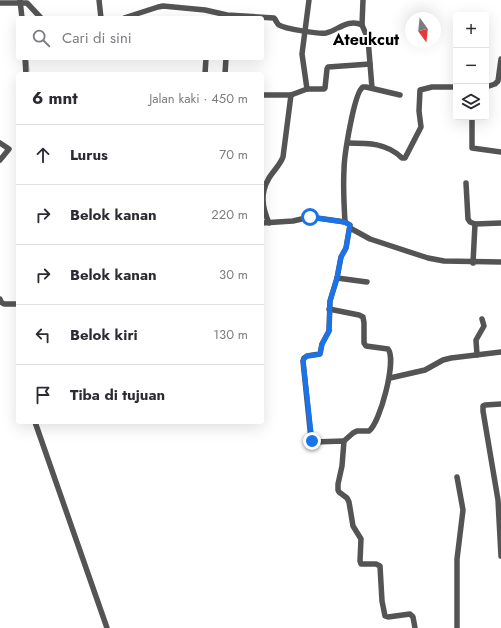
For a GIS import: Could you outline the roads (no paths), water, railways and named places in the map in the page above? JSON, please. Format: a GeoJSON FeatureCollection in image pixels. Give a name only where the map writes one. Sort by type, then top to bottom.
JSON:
{"type":"FeatureCollection","features":[{"type":"Feature","properties":{"kind":"street"},"geometry":{"type":"LineString","coordinates":[[98,0],[101,16]]}},
{"type":"Feature","properties":{"kind":"street"},"geometry":{"type":"LineString","coordinates":[[307,89],[302,54],[309,0]]}},
{"type":"Feature","properties":{"kind":"street"},"geometry":{"type":"LineString","coordinates":[[363,0],[362,25],[368,39],[372,88]]}},
{"type":"Feature","properties":{"kind":"street"},"geometry":{"type":"LineString","coordinates":[[0,3],[24,2],[39,16]]}},
{"type":"Feature","properties":{"kind":"street"},"geometry":{"type":"LineString","coordinates":[[22,16],[24,2]]}},
{"type":"Feature","properties":{"kind":"street"},"geometry":{"type":"LineString","coordinates":[[130,16],[163,6],[208,11],[224,16]]}},
{"type":"Feature","properties":{"kind":"street"},"geometry":{"type":"LineString","coordinates":[[208,11],[209,16]]}},
{"type":"Feature","properties":{"kind":"street"},"geometry":{"type":"LineString","coordinates":[[264,18],[274,18],[279,25],[304,32],[326,33],[351,23],[362,25]]}},
{"type":"Feature","properties":{"kind":"street"},"geometry":{"type":"LineString","coordinates":[[489,86],[498,81],[501,59]]}},
{"type":"Feature","properties":{"kind":"street"},"geometry":{"type":"LineString","coordinates":[[25,60],[26,72]]}},
{"type":"Feature","properties":{"kind":"street"},"geometry":{"type":"LineString","coordinates":[[206,60],[206,72]]}},
{"type":"Feature","properties":{"kind":"street"},"geometry":{"type":"LineString","coordinates":[[225,72],[226,60]]}},
{"type":"Feature","properties":{"kind":"street"},"geometry":{"type":"LineString","coordinates":[[264,95],[291,95],[307,89],[324,89],[328,67],[370,64]]}},
{"type":"Feature","properties":{"kind":"street"},"geometry":{"type":"LineString","coordinates":[[348,143],[371,143],[397,153],[402,158],[405,158],[421,127],[419,111],[420,90],[432,87],[453,86]]}},
{"type":"Feature","properties":{"kind":"street"},"geometry":{"type":"LineString","coordinates":[[344,222],[344,169],[353,109],[360,89],[363,87],[372,88],[400,96]]}},
{"type":"Feature","properties":{"kind":"street"},"geometry":{"type":"LineString","coordinates":[[264,193],[268,179],[283,157],[291,95]]}},
{"type":"Feature","properties":{"kind":"street"},"geometry":{"type":"LineString","coordinates":[[472,120],[472,148],[501,152]]}},
{"type":"Feature","properties":{"kind":"street"},"geometry":{"type":"LineString","coordinates":[[0,143],[9,149],[2,161]]}},
{"type":"Feature","properties":{"kind":"street"},"geometry":{"type":"LineString","coordinates":[[466,183],[468,219],[475,224],[501,223]]}},
{"type":"Feature","properties":{"kind":"street"},"geometry":{"type":"LineString","coordinates":[[264,209],[269,223]]}},
{"type":"Feature","properties":{"kind":"street"},"geometry":{"type":"LineString","coordinates":[[264,223],[293,221],[310,217],[344,222],[350,225],[350,228],[370,238],[428,258],[444,261],[473,263],[501,262]]}},
{"type":"Feature","properties":{"kind":"street"},"geometry":{"type":"LineString","coordinates":[[473,263],[475,224]]}},
{"type":"Feature","properties":{"kind":"street"},"geometry":{"type":"LineString","coordinates":[[329,310],[363,317],[364,343],[366,346],[390,350],[390,378],[372,429],[364,432],[357,431],[344,441],[314,442],[312,441],[303,368],[304,358],[321,353],[322,344],[329,331],[329,310],[331,297],[337,278],[341,257],[346,248],[350,228]]}},
{"type":"Feature","properties":{"kind":"street"},"geometry":{"type":"LineString","coordinates":[[337,278],[367,282]]}},
{"type":"Feature","properties":{"kind":"street"},"geometry":{"type":"LineString","coordinates":[[0,299],[4,304],[16,304]]}},
{"type":"Feature","properties":{"kind":"street"},"geometry":{"type":"LineString","coordinates":[[477,355],[476,340],[484,326],[482,319]]}},
{"type":"Feature","properties":{"kind":"street"},"geometry":{"type":"LineString","coordinates":[[390,378],[425,370],[443,360],[451,358],[501,352]]}},
{"type":"Feature","properties":{"kind":"street"},"geometry":{"type":"LineString","coordinates":[[501,404],[486,404],[483,406],[484,424],[498,487],[501,556]]}},
{"type":"Feature","properties":{"kind":"street"},"geometry":{"type":"LineString","coordinates":[[36,424],[107,628]]}},
{"type":"Feature","properties":{"kind":"street"},"geometry":{"type":"LineString","coordinates":[[344,441],[338,490],[348,502],[353,526],[361,539],[361,564],[376,564],[380,566],[382,600],[385,616],[388,618],[410,614],[413,617],[415,628]]}},
{"type":"Feature","properties":{"kind":"street"},"geometry":{"type":"LineString","coordinates":[[457,477],[463,510],[457,559],[457,628]]}},
{"type":"Feature","properties":{"kind":"waterway"},"geometry":{"type":"LineString","coordinates":[[28,60],[29,71]]}},
{"type":"Feature","properties":{"kind":"district","name":"Ateukcut"},"geometry":{"type":"Point","coordinates":[366,39]}}]}
